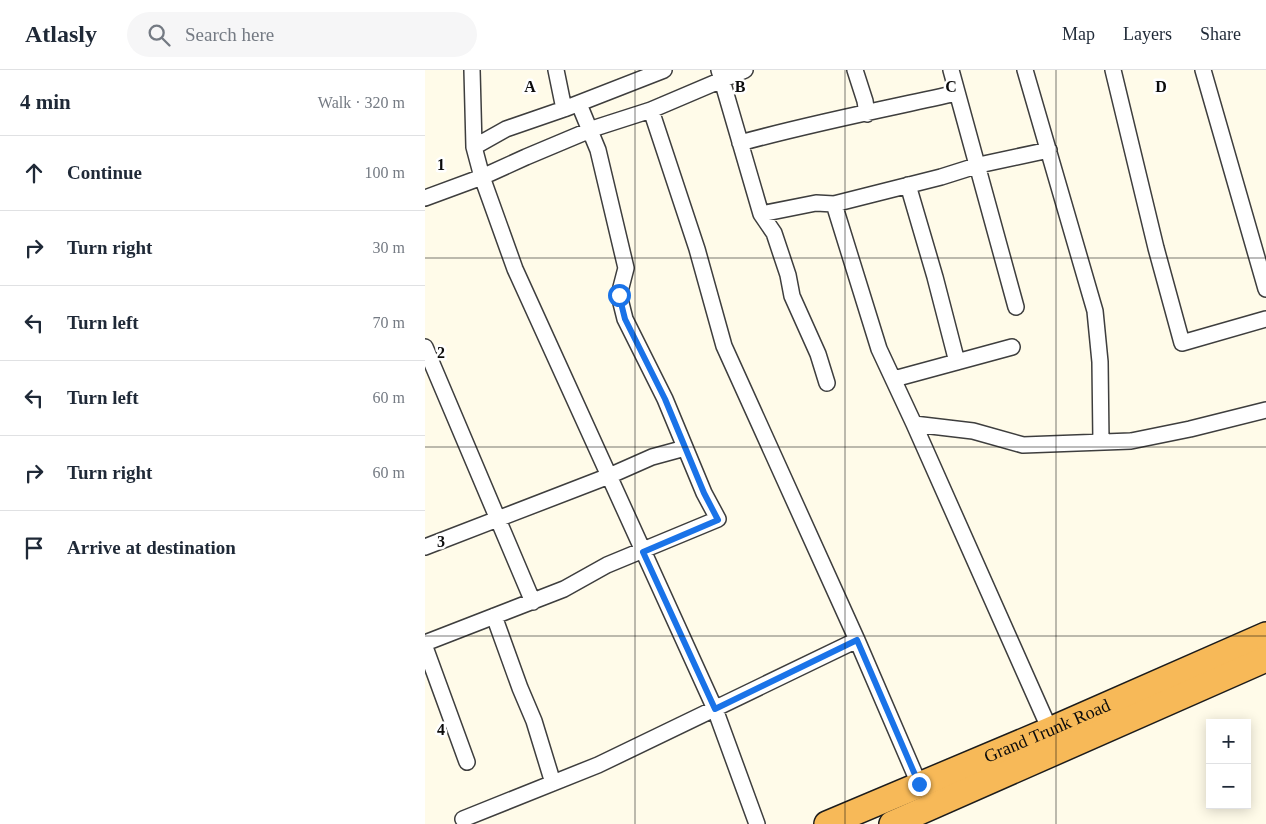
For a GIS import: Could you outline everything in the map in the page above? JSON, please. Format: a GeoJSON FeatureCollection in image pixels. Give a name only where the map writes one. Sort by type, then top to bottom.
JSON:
{"type":"FeatureCollection","features":[{"type":"Feature","properties":{"kind":"highway","name":"Grand Trunk Road"},"geometry":{"type":"LineString","coordinates":[[827,824],[1050,730],[1266,635]]}},
{"type":"Feature","properties":{"kind":"highway","name":"Grand Trunk Road"},"geometry":{"type":"LineString","coordinates":[[892,824],[1266,659]]}},
{"type":"Feature","properties":{"kind":"street"},"geometry":{"type":"LineString","coordinates":[[472,70],[474,147],[482,177],[515,269],[715,709],[757,824]]}},
{"type":"Feature","properties":{"kind":"street"},"geometry":{"type":"LineString","coordinates":[[556,70],[564,110]]}},
{"type":"Feature","properties":{"kind":"street"},"geometry":{"type":"LineString","coordinates":[[474,147],[506,129],[564,110],[664,70]]}},
{"type":"Feature","properties":{"kind":"street"},"geometry":{"type":"LineString","coordinates":[[425,198],[482,177],[589,131],[651,110],[721,76],[745,70]]}},
{"type":"Feature","properties":{"kind":"street"},"geometry":{"type":"LineString","coordinates":[[855,70],[867,114]]}},
{"type":"Feature","properties":{"kind":"street"},"geometry":{"type":"LineString","coordinates":[[951,70],[1017,307]]}},
{"type":"Feature","properties":{"kind":"street"},"geometry":{"type":"LineString","coordinates":[[1025,70],[1095,311],[1100,362],[1101,442]]}},
{"type":"Feature","properties":{"kind":"street"},"geometry":{"type":"LineString","coordinates":[[1113,70],[1156,248],[1182,343],[1266,319]]}},
{"type":"Feature","properties":{"kind":"street"},"geometry":{"type":"LineString","coordinates":[[1203,70],[1266,289]]}},
{"type":"Feature","properties":{"kind":"street"},"geometry":{"type":"LineString","coordinates":[[721,76],[761,214],[774,233],[788,275],[792,296],[818,354],[827,383]]}},
{"type":"Feature","properties":{"kind":"street"},"geometry":{"type":"LineString","coordinates":[[740,143],[785,130],[867,114],[957,92]]}},
{"type":"Feature","properties":{"kind":"street"},"geometry":{"type":"LineString","coordinates":[[425,643],[565,589],[607,565],[718,520],[704,493],[665,399],[625,319],[619,295],[626,268],[598,150],[579,104]]}},
{"type":"Feature","properties":{"kind":"street"},"geometry":{"type":"LineString","coordinates":[[651,110],[697,249],[724,346],[857,640],[919,784]]}},
{"type":"Feature","properties":{"kind":"street"},"geometry":{"type":"LineString","coordinates":[[761,214],[816,203],[835,204],[979,165],[1049,150]]}},
{"type":"Feature","properties":{"kind":"street"},"geometry":{"type":"LineString","coordinates":[[908,185],[957,362]]}},
{"type":"Feature","properties":{"kind":"street"},"geometry":{"type":"LineString","coordinates":[[835,204],[879,349],[1050,730]]}},
{"type":"Feature","properties":{"kind":"street"},"geometry":{"type":"LineString","coordinates":[[425,347],[533,602]]}},
{"type":"Feature","properties":{"kind":"street"},"geometry":{"type":"LineString","coordinates":[[893,379],[1012,347]]}},
{"type":"Feature","properties":{"kind":"street"},"geometry":{"type":"LineString","coordinates":[[914,424],[973,431],[1023,445],[1131,441],[1190,429],[1266,410]]}},
{"type":"Feature","properties":{"kind":"street"},"geometry":{"type":"LineString","coordinates":[[425,547],[609,476],[652,457],[685,448]]}},
{"type":"Feature","properties":{"kind":"street"},"geometry":{"type":"LineString","coordinates":[[494,616],[534,721],[553,783]]}},
{"type":"Feature","properties":{"kind":"street"},"geometry":{"type":"LineString","coordinates":[[463,819],[598,765],[857,640]]}},
{"type":"Feature","properties":{"kind":"street"},"geometry":{"type":"LineString","coordinates":[[425,647],[467,762]]}},
{"type":"Feature","properties":{"kind":"route"},"geometry":{"type":"LineString","coordinates":[[619,295],[625,319],[665,399],[704,493],[718,520],[643,552],[715,709],[857,640],[919,784]]}}]}
